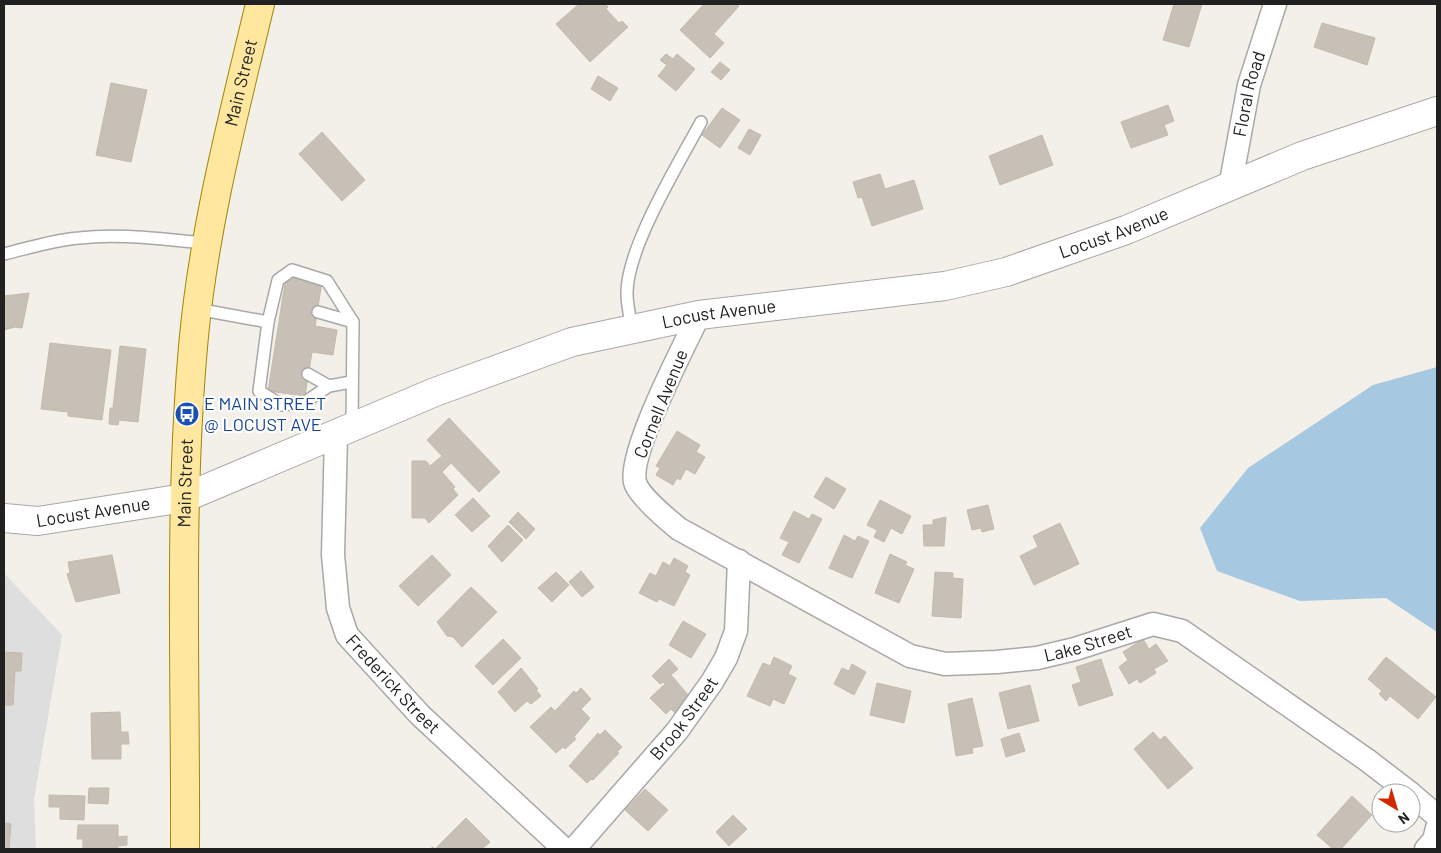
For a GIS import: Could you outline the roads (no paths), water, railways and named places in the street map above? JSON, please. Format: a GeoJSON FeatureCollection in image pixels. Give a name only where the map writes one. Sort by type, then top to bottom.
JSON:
{"type":"FeatureCollection","features":[{"type":"Feature","properties":{"kind":"main road","name":"Main Street"},"geometry":{"type":"LineString","coordinates":[[185,849],[184,498],[187,414],[207,243],[258,4]]}},
{"type":"Feature","properties":{"kind":"street","name":"Floral Road"},"geometry":{"type":"LineString","coordinates":[[1230,187],[1249,84],[1275,4]]}},
{"type":"Feature","properties":{"kind":"street","name":"Locust Avenue"},"geometry":{"type":"LineString","coordinates":[[4,518],[38,520],[184,498],[435,392],[572,342],[699,315],[945,286],[989,276],[1126,230],[1302,156],[1437,111]]}},
{"type":"Feature","properties":{"kind":"street","name":"Cornell Avenue"},"geometry":{"type":"LineString","coordinates":[[699,315],[640,446],[634,472],[635,483],[658,511],[679,529],[739,561]]}},
{"type":"Feature","properties":{"kind":"street","name":"Frederick Street"},"geometry":{"type":"LineString","coordinates":[[344,432],[333,555],[338,608],[347,635],[420,715],[564,849]]}},
{"type":"Feature","properties":{"kind":"street","name":"Lake Street"},"geometry":{"type":"LineString","coordinates":[[739,561],[910,656],[946,664],[1036,658],[1075,649],[1153,624],[1182,631],[1397,783]]}},
{"type":"Feature","properties":{"kind":"street","name":"Brook Street"},"geometry":{"type":"LineString","coordinates":[[574,849],[677,731],[712,682],[726,658],[736,631],[739,561]]}},
{"type":"Feature","properties":{"kind":"street","name":"Lake Street"},"geometry":{"type":"LineString","coordinates":[[1421,802],[1437,816]]}},
{"type":"Feature","properties":{"kind":"street"},"geometry":{"type":"LineString","coordinates":[[1426,849],[1434,840],[1437,828]]}},
{"type":"Feature","properties":{"kind":"lane"},"geometry":{"type":"LineString","coordinates":[[632,328],[627,293],[632,263],[663,192],[701,122]]}},
{"type":"Feature","properties":{"kind":"lane"},"geometry":{"type":"LineString","coordinates":[[4,254],[47,242],[115,236],[207,243]]}},
{"type":"Feature","properties":{"kind":"lane"},"geometry":{"type":"LineString","coordinates":[[344,432],[351,382],[353,322],[327,281],[292,270],[278,280],[276,305],[268,322],[267,368],[259,391],[281,405],[304,402],[329,386],[351,382]]}},
{"type":"Feature","properties":{"kind":"lane"},"geometry":{"type":"LineString","coordinates":[[198,309],[268,322]]}},
{"type":"Feature","properties":{"kind":"lane"},"geometry":{"type":"LineString","coordinates":[[318,312],[353,322]]}},
{"type":"Feature","properties":{"kind":"lane"},"geometry":{"type":"LineString","coordinates":[[308,374],[329,386]]}},
{"type":"Feature","properties":{"kind":"water"},"geometry":{"type":"Polygon","coordinates":[[[1437,367],[1437,632],[1386,598],[1300,601],[1217,571],[1200,528],[1248,468],[1373,385],[1437,367]]]}},
{"type":"Feature","properties":{"kind":"place","name":"E MAIN STREET @ LOCUST AVE"},"geometry":{"type":"Point","coordinates":[187,414]}}]}
